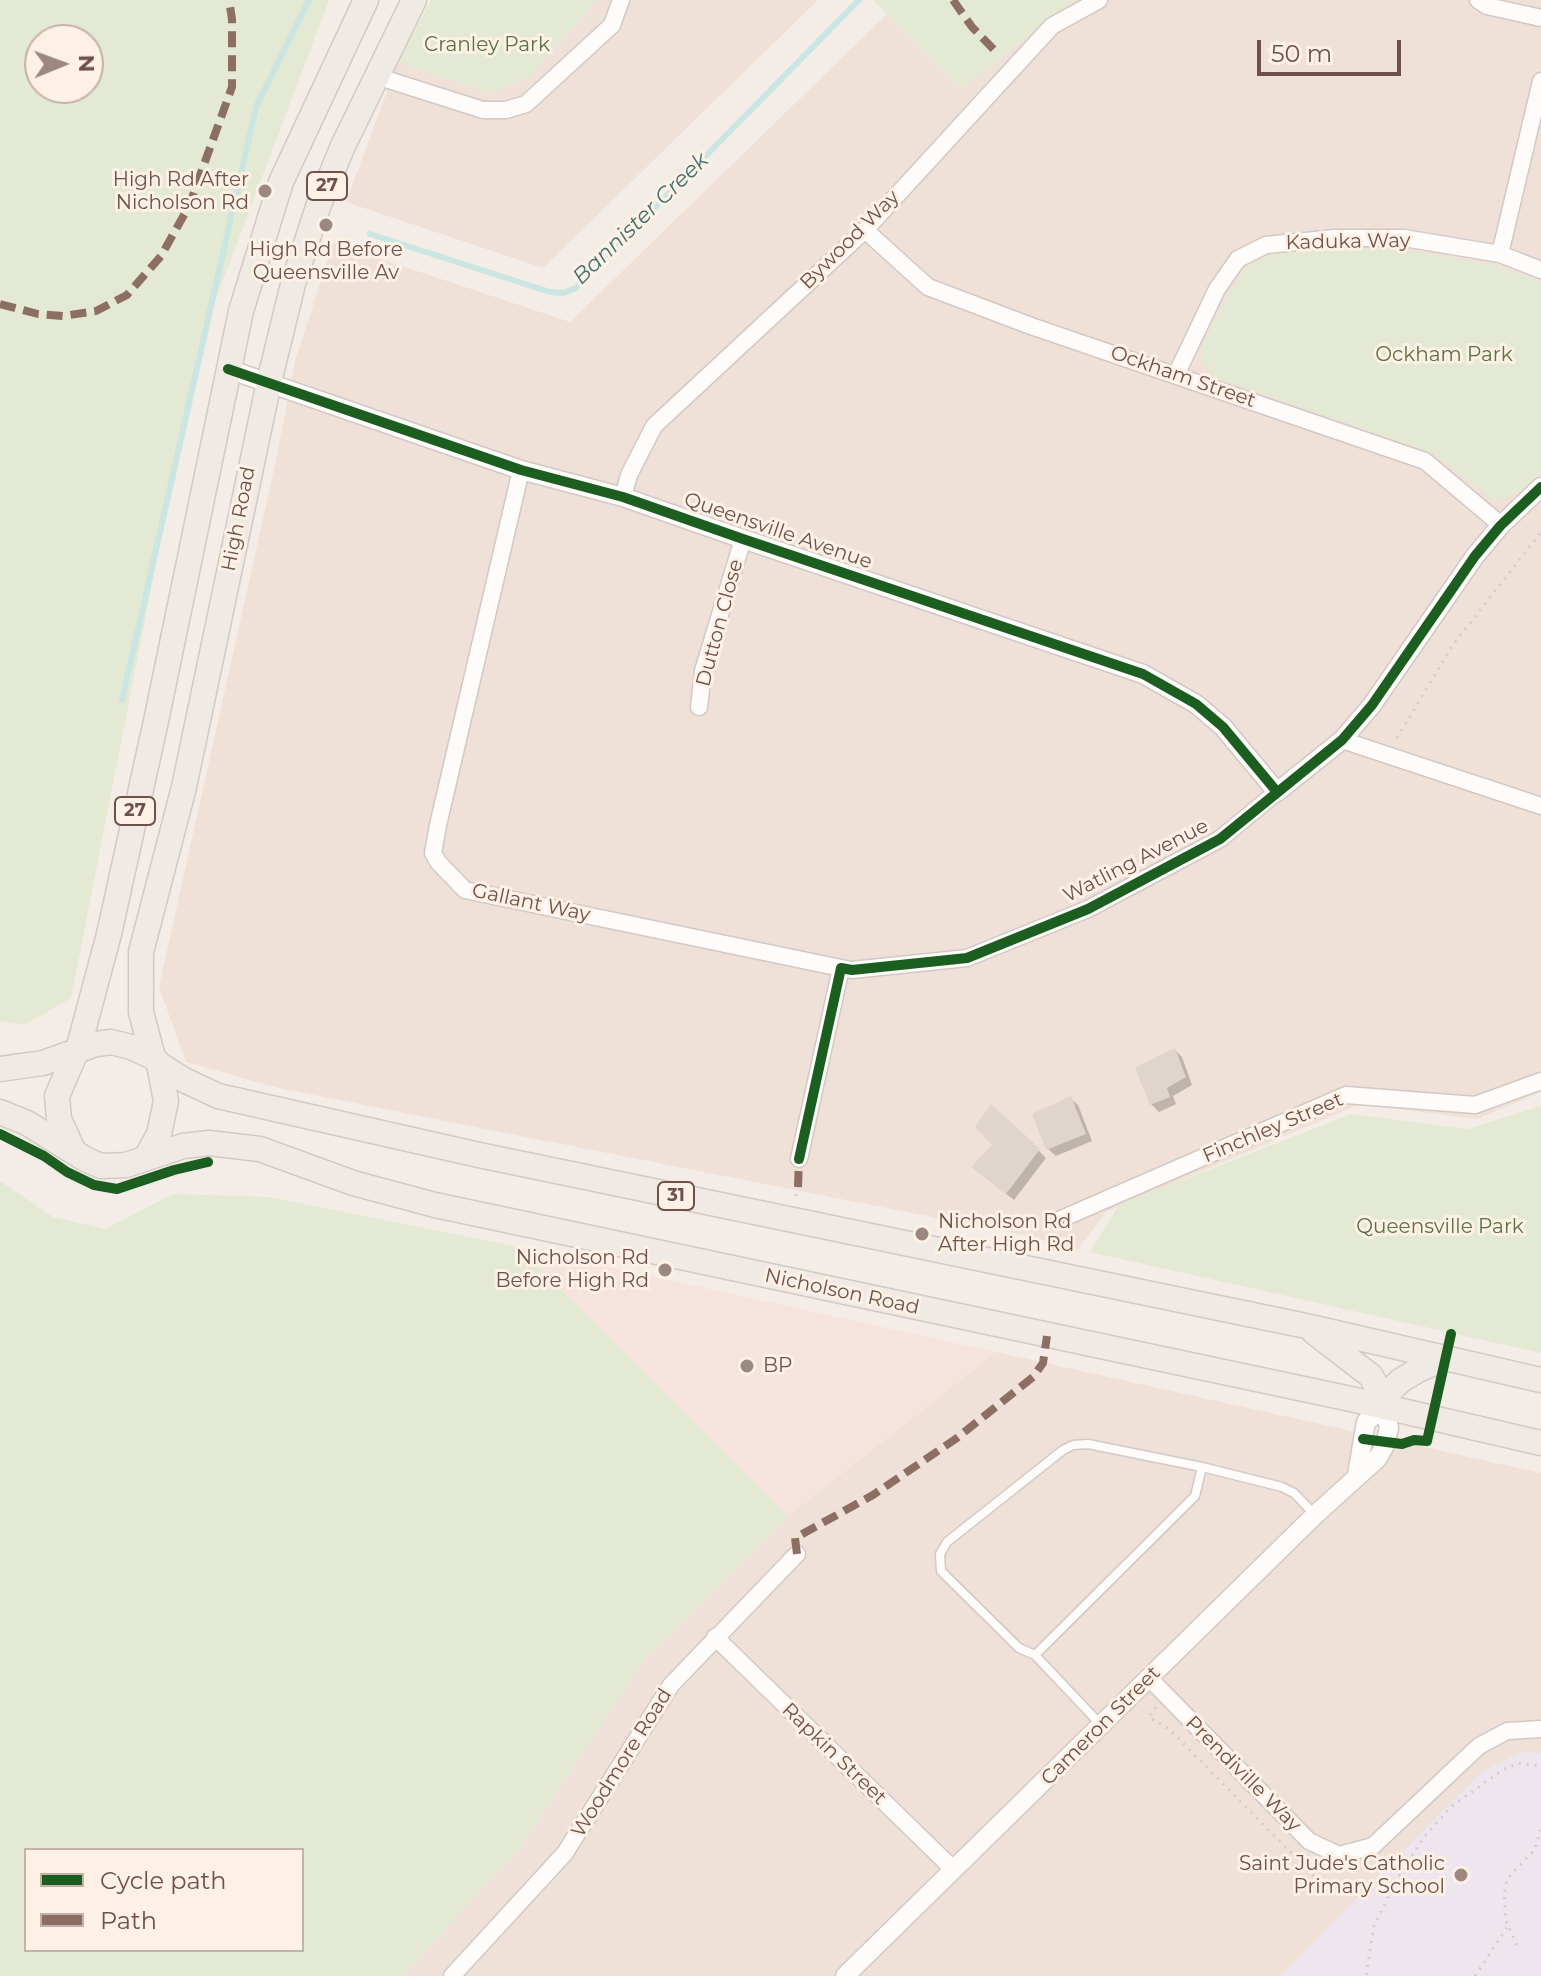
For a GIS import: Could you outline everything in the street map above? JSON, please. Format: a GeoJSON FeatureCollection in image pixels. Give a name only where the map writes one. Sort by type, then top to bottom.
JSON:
{"type":"FeatureCollection","features":[{"type":"Feature","properties":{"kind":"main road","name":"High Road"},"geometry":{"type":"LineString","coordinates":[[77,1051],[109,934],[241,311],[281,182],[366,0]]}},
{"type":"Feature","properties":{"kind":"main road","name":"High Road"},"geometry":{"type":"LineString","coordinates":[[156,1061],[141,1012],[141,952],[184,787],[269,382],[293,284],[318,207],[342,148],[414,0]]}},
{"type":"Feature","properties":{"kind":"main road","name":"31"},"geometry":{"type":"LineString","coordinates":[[0,1069],[35,1065],[111,1042],[131,1047],[184,1080],[218,1096],[479,1155],[1306,1326],[1541,1380]]}},
{"type":"Feature","properties":{"kind":"main road"},"geometry":{"type":"LineString","coordinates":[[75,1154],[59,1119],[57,1096],[77,1051]]}},
{"type":"Feature","properties":{"kind":"main road"},"geometry":{"type":"LineString","coordinates":[[147,1156],[159,1134],[166,1101],[156,1061]]}},
{"type":"Feature","properties":{"kind":"main road","name":"Nicholson Road"},"geometry":{"type":"LineString","coordinates":[[0,1112],[27,1123],[92,1163],[112,1167],[126,1165],[183,1146],[209,1143],[260,1149],[353,1183],[435,1205],[1541,1443]]}},
{"type":"Feature","properties":{"kind":"main road"},"geometry":{"type":"LineString","coordinates":[[1306,1326],[1371,1376],[1384,1407]]}},
{"type":"Feature","properties":{"kind":"main road"},"geometry":{"type":"LineString","coordinates":[[1384,1407],[1390,1391],[1400,1381],[1446,1358]]}},
{"type":"Feature","properties":{"kind":"street"},"geometry":{"type":"LineString","coordinates":[[376,76],[483,110],[506,110],[526,104],[612,25],[621,0]]}},
{"type":"Feature","properties":{"kind":"street","name":"Bywood Way"},"geometry":{"type":"LineString","coordinates":[[623,497],[629,475],[654,426],[865,230],[1052,26],[1099,0]]}},
{"type":"Feature","properties":{"kind":"street"},"geometry":{"type":"LineString","coordinates":[[1478,0],[1487,6],[1541,18]]}},
{"type":"Feature","properties":{"kind":"street"},"geometry":{"type":"LineString","coordinates":[[1500,254],[1541,81]]}},
{"type":"Feature","properties":{"kind":"street","name":"Ockham Street"},"geometry":{"type":"LineString","coordinates":[[865,230],[928,287],[1425,461],[1501,525]]}},
{"type":"Feature","properties":{"kind":"street","name":"Kaduka Way"},"geometry":{"type":"LineString","coordinates":[[1176,375],[1217,289],[1238,259],[1266,245],[1335,238],[1404,238],[1500,254],[1541,270]]}},
{"type":"Feature","properties":{"kind":"street","name":"Queensville Avenue"},"geometry":{"type":"LineString","coordinates":[[228,369],[521,470],[623,497],[1143,674],[1196,704],[1214,719],[1277,792]]}},
{"type":"Feature","properties":{"kind":"street","name":"Gallant Way"},"geometry":{"type":"LineString","coordinates":[[521,470],[438,825],[433,853],[438,862],[465,890],[841,968]]}},
{"type":"Feature","properties":{"kind":"street","name":"Watling Avenue"},"geometry":{"type":"LineString","coordinates":[[841,968],[852,970],[967,958],[1088,909],[1220,839],[1342,740],[1372,705],[1475,556],[1501,525],[1541,487]]}},
{"type":"Feature","properties":{"kind":"street","name":"Dutton Close"},"geometry":{"type":"LineString","coordinates":[[699,707],[703,671],[743,539]]}},
{"type":"Feature","properties":{"kind":"street"},"geometry":{"type":"LineString","coordinates":[[1342,740],[1541,806]]}},
{"type":"Feature","properties":{"kind":"street"},"geometry":{"type":"LineString","coordinates":[[799,1159],[841,968]]}},
{"type":"Feature","properties":{"kind":"street","name":"Finchley Street"},"geometry":{"type":"LineString","coordinates":[[1061,1219],[1346,1095],[1475,1105],[1541,1081]]}},
{"type":"Feature","properties":{"kind":"street","name":"Cameron Street"},"geometry":{"type":"LineString","coordinates":[[845,1976],[1357,1475],[1366,1422],[1384,1407]]}},
{"type":"Feature","properties":{"kind":"street","name":"Woodmore Road"},"geometry":{"type":"LineString","coordinates":[[452,1976],[565,1853],[671,1685],[797,1554]]}},
{"type":"Feature","properties":{"kind":"street","name":"Rapkin Street"},"geometry":{"type":"LineString","coordinates":[[715,1637],[954,1870]]}},
{"type":"Feature","properties":{"kind":"street","name":"Prendiville Way"},"geometry":{"type":"LineString","coordinates":[[1149,1678],[1309,1841],[1339,1855],[1373,1846],[1479,1746],[1507,1731],[1541,1729]]}},
{"type":"Feature","properties":{"kind":"lane"},"geometry":{"type":"LineString","coordinates":[[1102,1727],[1035,1655],[1019,1648],[941,1571],[940,1554],[947,1542],[1073,1445],[1088,1444],[1282,1487],[1294,1493],[1315,1515]]}},
{"type":"Feature","properties":{"kind":"lane"},"geometry":{"type":"LineString","coordinates":[[1035,1655],[1195,1496],[1202,1467]]}},
{"type":"Feature","properties":{"kind":"path"},"geometry":{"type":"LineString","coordinates":[[1389,756],[1452,646],[1541,532]]}},
{"type":"Feature","properties":{"kind":"path"},"geometry":{"type":"LineString","coordinates":[[796,1196],[798,1187]]}},
{"type":"Feature","properties":{"kind":"path"},"geometry":{"type":"LineString","coordinates":[[1395,1883],[1423,1838],[1452,1806],[1480,1784],[1518,1763],[1541,1766]]}},
{"type":"Feature","properties":{"kind":"path"},"geometry":{"type":"LineString","coordinates":[[1517,1945],[1508,1926],[1504,1894],[1507,1879],[1535,1849],[1541,1829]]}},
{"type":"Feature","properties":{"kind":"path"},"geometry":{"type":"LineString","coordinates":[[1475,1976],[1508,1926]]}},
{"type":"Feature","properties":{"kind":"shaded area"},"geometry":{"type":"Polygon","coordinates":[[[597,0],[818,0],[543,268],[346,202],[398,62],[489,94],[530,76],[597,0]]]}},
{"type":"Feature","properties":{"kind":"shaded area"},"geometry":{"type":"Polygon","coordinates":[[[1075,0],[1541,0],[1541,1092],[1477,1119],[1360,1104],[1106,1212],[1077,1250],[1028,1236],[278,1088],[186,1062],[159,987],[275,465],[295,361],[333,243],[570,322],[887,14],[961,89],[1075,0]]]}},
{"type":"Feature","properties":{"kind":"shaded area"},"geometry":{"type":"Polygon","coordinates":[[[519,1247],[996,1352],[788,1516],[519,1247]]]}},
{"type":"Feature","properties":{"kind":"shaded area"},"geometry":{"type":"Polygon","coordinates":[[[996,1352],[1541,1473],[1541,1976],[402,1976],[521,1847],[644,1660],[788,1516],[996,1352]]]}},
{"type":"Feature","properties":{"kind":"shaded area","name":"Saint Jude's Catholic Primary School"},"geometry":{"type":"Polygon","coordinates":[[[1522,1752],[1541,1753],[1541,1976],[1280,1976],[1480,1773],[1522,1752]]]}},
{"type":"Feature","properties":{"kind":"green space"},"geometry":{"type":"Polygon","coordinates":[[[0,0],[329,0],[199,344],[71,998],[24,1025],[0,1021],[0,0]]]}},
{"type":"Feature","properties":{"kind":"green space","name":"Cranley Park"},"geometry":{"type":"Polygon","coordinates":[[[431,0],[597,0],[530,76],[489,94],[398,62],[431,0]]]}},
{"type":"Feature","properties":{"kind":"green space"},"geometry":{"type":"Polygon","coordinates":[[[873,0],[1075,0],[961,89],[873,0]]]}},
{"type":"Feature","properties":{"kind":"green space","name":"Ockham Park"},"geometry":{"type":"Polygon","coordinates":[[[1400,249],[1498,266],[1541,282],[1541,473],[1519,493],[1495,501],[1434,453],[1215,378],[1201,361],[1202,344],[1247,267],[1272,253],[1400,249]]]}},
{"type":"Feature","properties":{"kind":"green space","name":"Queensville Park"},"geometry":{"type":"Polygon","coordinates":[[[1541,1106],[1541,1353],[1090,1252],[1119,1205],[1351,1114],[1468,1129],[1541,1106]]]}},
{"type":"Feature","properties":{"kind":"green space"},"geometry":{"type":"Polygon","coordinates":[[[0,1181],[53,1217],[105,1229],[173,1194],[269,1197],[519,1247],[788,1516],[644,1660],[521,1847],[402,1976],[0,1976],[0,1181]]]}},
{"type":"Feature","properties":{"kind":"building"},"geometry":{"type":"Polygon","coordinates":[[[1175,1048],[1186,1077],[1167,1088],[1170,1097],[1150,1105],[1135,1068],[1175,1048]]]}},
{"type":"Feature","properties":{"kind":"building"},"geometry":{"type":"Polygon","coordinates":[[[1071,1096],[1086,1134],[1046,1150],[1032,1114],[1071,1096]]]}},
{"type":"Feature","properties":{"kind":"building"},"geometry":{"type":"Polygon","coordinates":[[[991,1104],[1040,1149],[1006,1194],[971,1167],[992,1145],[975,1127],[991,1104]]]}},
{"type":"Feature","properties":{"kind":"waterway"},"geometry":{"type":"LineString","coordinates":[[122,700],[256,107],[309,0]]}},
{"type":"Feature","properties":{"kind":"waterway","name":"Bannister Creek"},"geometry":{"type":"LineString","coordinates":[[370,234],[550,292],[563,293],[576,288],[859,0]]}},
{"type":"Feature","properties":{"kind":"marked path"},"geometry":{"type":"LineString","coordinates":[[0,304],[38,314],[63,316],[96,311],[127,295],[161,256],[189,206],[232,87],[229,0]]}},
{"type":"Feature","properties":{"kind":"marked path"},"geometry":{"type":"LineString","coordinates":[[953,0],[972,27],[999,55]]}},
{"type":"Feature","properties":{"kind":"marked path"},"geometry":{"type":"LineString","coordinates":[[798,1187],[799,1159]]}},
{"type":"Feature","properties":{"kind":"marked path"},"geometry":{"type":"LineString","coordinates":[[1053,1250],[1061,1219]]}},
{"type":"Feature","properties":{"kind":"marked path"},"geometry":{"type":"LineString","coordinates":[[797,1554],[795,1538],[873,1495],[957,1438],[1033,1377],[1043,1363],[1047,1336]]}},
{"type":"Feature","properties":{"kind":"cycle path"},"geometry":{"type":"LineString","coordinates":[[228,369],[521,470],[623,497],[1143,674],[1196,704],[1223,727],[1277,792]]}},
{"type":"Feature","properties":{"kind":"cycle path"},"geometry":{"type":"LineString","coordinates":[[799,1159],[841,968],[852,970],[967,958],[1088,909],[1220,839],[1342,740],[1372,705],[1475,556],[1501,525],[1541,487]]}},
{"type":"Feature","properties":{"kind":"cycle path"},"geometry":{"type":"LineString","coordinates":[[0,1134],[94,1185],[117,1189],[208,1162]]}},
{"type":"Feature","properties":{"kind":"cycle path"},"geometry":{"type":"LineString","coordinates":[[1363,1439],[1402,1444],[1414,1440],[1427,1441],[1451,1334]]}},
{"type":"Feature","properties":{"kind":"place","name":"High Rd After Nicholson Rd"},"geometry":{"type":"Point","coordinates":[265,191]}},
{"type":"Feature","properties":{"kind":"place","name":"High Rd Before Queensville Av"},"geometry":{"type":"Point","coordinates":[326,225]}},
{"type":"Feature","properties":{"kind":"place","name":"Nicholson Rd After High Rd"},"geometry":{"type":"Point","coordinates":[922,1234]}},
{"type":"Feature","properties":{"kind":"place","name":"Nicholson Rd Before High Rd"},"geometry":{"type":"Point","coordinates":[665,1270]}},
{"type":"Feature","properties":{"kind":"place","name":"BP"},"geometry":{"type":"Point","coordinates":[747,1366]}},
{"type":"Feature","properties":{"kind":"place","name":"Saint Jude's Catholic Primary School"},"geometry":{"type":"Point","coordinates":[1461,1875]}}]}
